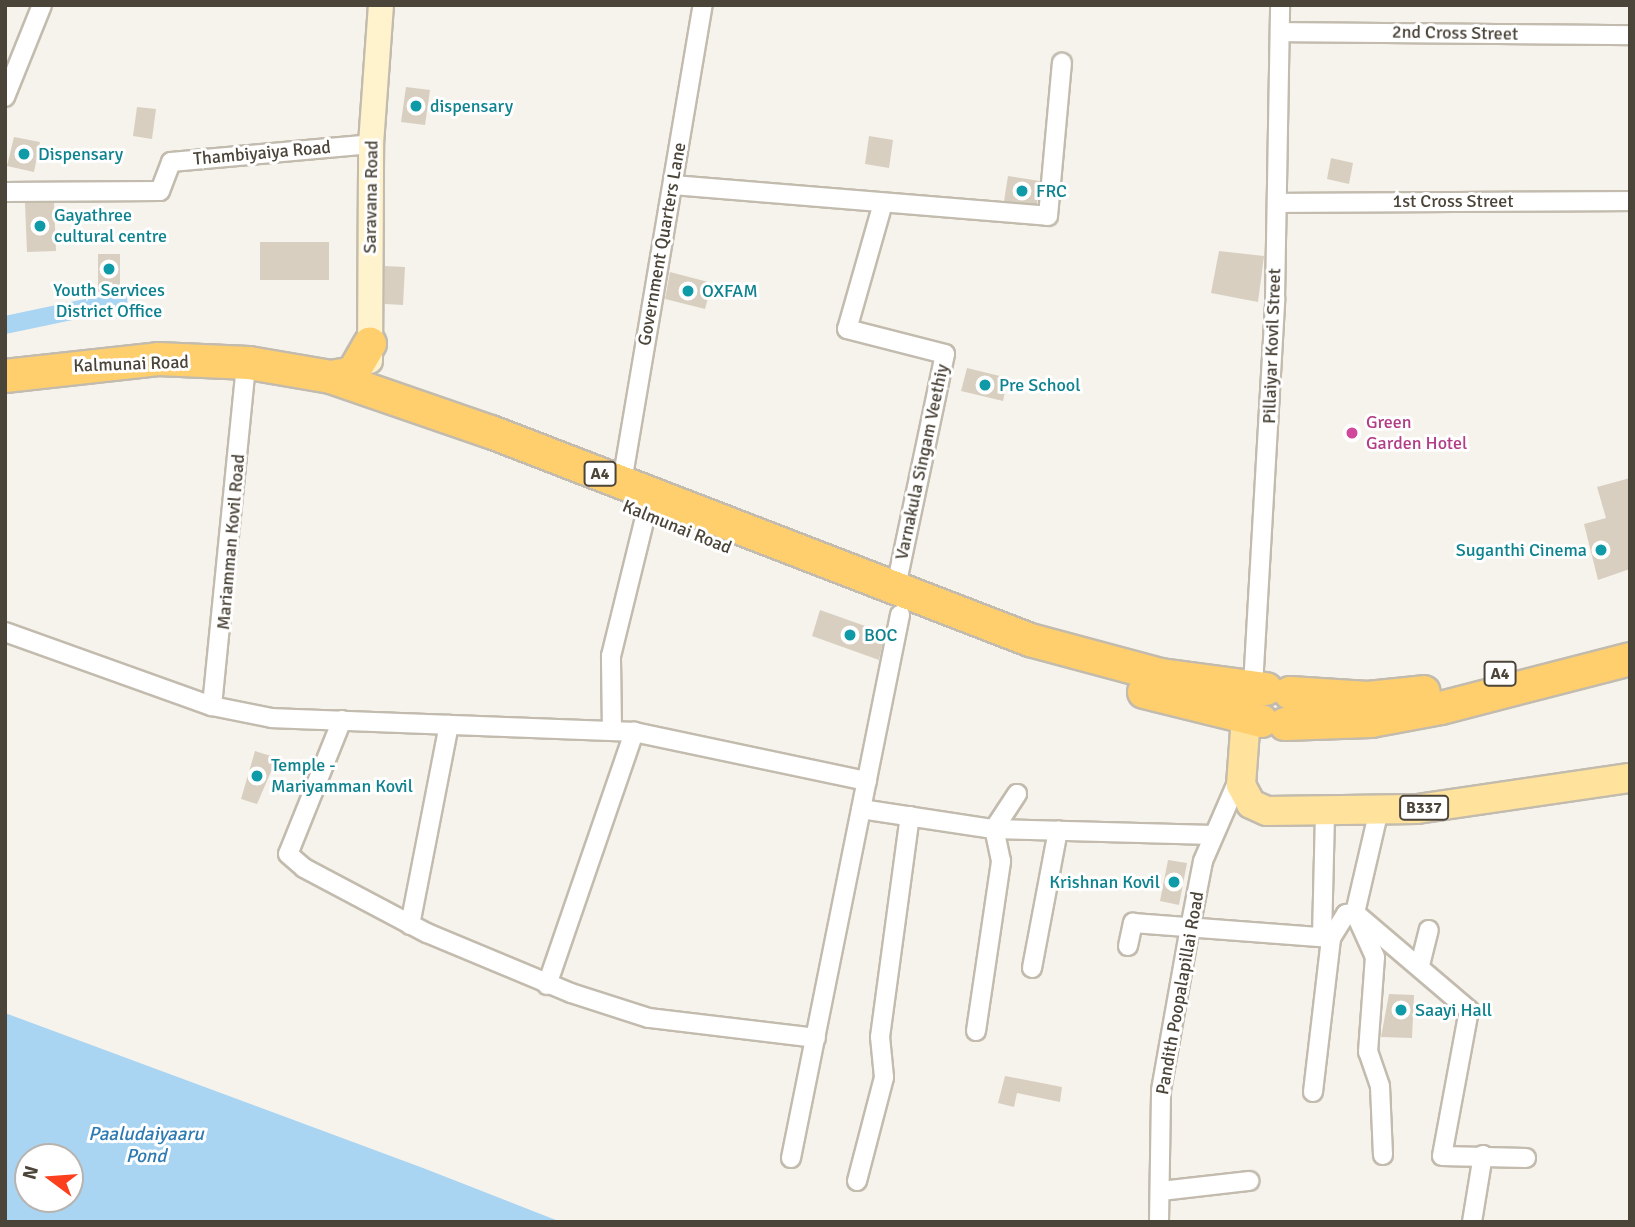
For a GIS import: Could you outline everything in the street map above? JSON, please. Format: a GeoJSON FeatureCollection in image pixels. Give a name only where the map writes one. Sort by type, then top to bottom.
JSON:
{"type":"FeatureCollection","features":[{"type":"Feature","properties":{"kind":"highway"},"geometry":{"type":"LineString","coordinates":[[331,377],[353,373],[370,344]]}},
{"type":"Feature","properties":{"kind":"highway","name":"Kalmunai Road"},"geometry":{"type":"LineString","coordinates":[[5,376],[158,359],[249,363],[331,377],[370,388],[622,482],[1046,666],[1264,722]]}},
{"type":"Feature","properties":{"kind":"highway","name":"Kalmunai Road"},"geometry":{"type":"LineString","coordinates":[[5,390],[116,372],[246,377],[340,399],[646,514],[897,603],[1076,655],[1177,678],[1270,690]]}},
{"type":"Feature","properties":{"kind":"highway","name":"A4"},"geometry":{"type":"LineString","coordinates":[[1270,690],[1368,698],[1438,690],[1630,642]]}},
{"type":"Feature","properties":{"kind":"highway","name":"A4"},"geometry":{"type":"LineString","coordinates":[[1264,722],[1371,721],[1441,708],[1630,659]]}},
{"type":"Feature","properties":{"kind":"highway"},"geometry":{"type":"LineString","coordinates":[[1264,722],[1295,710],[1270,690]]}},
{"type":"Feature","properties":{"kind":"main road","name":"B337"},"geometry":{"type":"LineString","coordinates":[[1264,722],[1243,769],[1244,795],[1254,806],[1325,814],[1379,810],[1630,778]]}},
{"type":"Feature","properties":{"kind":"street"},"geometry":{"type":"LineString","coordinates":[[5,97],[42,5]]}},
{"type":"Feature","properties":{"kind":"street","name":"Saravana Road"},"geometry":{"type":"LineString","coordinates":[[370,388],[371,144],[381,5]]}},
{"type":"Feature","properties":{"kind":"street","name":"Government Quarters Lane"},"geometry":{"type":"LineString","coordinates":[[622,482],[703,5]]}},
{"type":"Feature","properties":{"kind":"street","name":"Pillaiyar Kovil Street"},"geometry":{"type":"LineString","coordinates":[[1270,690],[1263,594],[1277,203],[1280,5]]}},
{"type":"Feature","properties":{"kind":"street","name":"2nd Cross Street"},"geometry":{"type":"LineString","coordinates":[[1280,32],[1630,35]]}},
{"type":"Feature","properties":{"kind":"street"},"geometry":{"type":"LineString","coordinates":[[673,185],[1048,216],[1062,63]]}},
{"type":"Feature","properties":{"kind":"street","name":"Thambiyaiya Road"},"geometry":{"type":"LineString","coordinates":[[5,192],[160,191],[171,162],[371,144]]}},
{"type":"Feature","properties":{"kind":"street","name":"1st Cross Street"},"geometry":{"type":"LineString","coordinates":[[1277,203],[1630,201]]}},
{"type":"Feature","properties":{"kind":"street","name":"Varnakula Singam Veethiy"},"geometry":{"type":"LineString","coordinates":[[883,203],[846,328],[945,354],[897,603]]}},
{"type":"Feature","properties":{"kind":"street","name":"Mariamman Kovil Road"},"geometry":{"type":"LineString","coordinates":[[212,706],[246,377]]}},
{"type":"Feature","properties":{"kind":"street"},"geometry":{"type":"LineString","coordinates":[[612,731],[611,656],[646,514]]}},
{"type":"Feature","properties":{"kind":"street"},"geometry":{"type":"LineString","coordinates":[[791,1158],[867,781],[897,603]]}},
{"type":"Feature","properties":{"kind":"street"},"geometry":{"type":"LineString","coordinates":[[5,632],[212,706],[272,718],[634,732],[867,781]]}},
{"type":"Feature","properties":{"kind":"street"},"geometry":{"type":"LineString","coordinates":[[342,720],[288,853],[410,925],[547,985],[649,1018],[816,1038]]}},
{"type":"Feature","properties":{"kind":"street"},"geometry":{"type":"LineString","coordinates":[[410,925],[449,725]]}},
{"type":"Feature","properties":{"kind":"street"},"geometry":{"type":"LineString","coordinates":[[547,985],[634,732]]}},
{"type":"Feature","properties":{"kind":"street","name":"Pandith Poopalapillai Road"},"geometry":{"type":"LineString","coordinates":[[1159,1222],[1161,1090],[1190,928],[1213,835],[1243,769]]}},
{"type":"Feature","properties":{"kind":"street"},"geometry":{"type":"LineString","coordinates":[[976,1031],[1001,860],[994,829],[1017,794]]}},
{"type":"Feature","properties":{"kind":"street"},"geometry":{"type":"LineString","coordinates":[[861,809],[994,829],[1213,835]]}},
{"type":"Feature","properties":{"kind":"street"},"geometry":{"type":"LineString","coordinates":[[1379,810],[1355,913],[1375,957],[1368,1052],[1380,1086],[1383,1155]]}},
{"type":"Feature","properties":{"kind":"street"},"geometry":{"type":"LineString","coordinates":[[1313,1092],[1326,938],[1325,814]]}},
{"type":"Feature","properties":{"kind":"street"},"geometry":{"type":"LineString","coordinates":[[857,1181],[884,1077],[880,1037],[910,816]]}},
{"type":"Feature","properties":{"kind":"street"},"geometry":{"type":"LineString","coordinates":[[1032,968],[1058,830]]}},
{"type":"Feature","properties":{"kind":"street"},"geometry":{"type":"LineString","coordinates":[[1326,938],[1346,914],[1355,913],[1420,965],[1469,1010],[1442,1156],[1526,1158]]}},
{"type":"Feature","properties":{"kind":"street"},"geometry":{"type":"LineString","coordinates":[[1128,946],[1133,923],[1326,938]]}},
{"type":"Feature","properties":{"kind":"street"},"geometry":{"type":"LineString","coordinates":[[1420,965],[1429,930]]}},
{"type":"Feature","properties":{"kind":"street"},"geometry":{"type":"LineString","coordinates":[[1472,1222],[1482,1155]]}},
{"type":"Feature","properties":{"kind":"street"},"geometry":{"type":"LineString","coordinates":[[1161,1191],[1250,1181]]}},
{"type":"Feature","properties":{"kind":"water","name":"Paaludaiyaaru Pond"},"geometry":{"type":"Polygon","coordinates":[[[5,1013],[423,1168],[561,1222],[5,1222],[5,1013]]]}},
{"type":"Feature","properties":{"kind":"building","name":"dispensary"},"geometry":{"type":"Polygon","coordinates":[[[406,87],[430,90],[425,125],[401,122],[406,87]]]}},
{"type":"Feature","properties":{"kind":"building"},"geometry":{"type":"Polygon","coordinates":[[[137,107],[156,109],[152,139],[133,136],[137,107]]]}},
{"type":"Feature","properties":{"kind":"building"},"geometry":{"type":"Polygon","coordinates":[[[869,136],[893,140],[889,168],[865,164],[869,136]]]}},
{"type":"Feature","properties":{"kind":"building","name":"Dispensary"},"geometry":{"type":"Polygon","coordinates":[[[14,137],[40,142],[34,172],[7,166],[14,137]]]}},
{"type":"Feature","properties":{"kind":"building"},"geometry":{"type":"Polygon","coordinates":[[[1331,158],[1353,163],[1349,184],[1327,179],[1331,158]]]}},
{"type":"Feature","properties":{"kind":"building","name":"FRC"},"geometry":{"type":"Polygon","coordinates":[[[1008,176],[1040,181],[1037,204],[1004,201],[1008,176]]]}},
{"type":"Feature","properties":{"kind":"building","name":"Gayathree cultural centre"},"geometry":{"type":"Polygon","coordinates":[[[25,203],[54,203],[56,251],[27,252],[25,203]]]}},
{"type":"Feature","properties":{"kind":"building"},"geometry":{"type":"Polygon","coordinates":[[[260,242],[329,242],[329,280],[260,280],[260,242]]]}},
{"type":"Feature","properties":{"kind":"building"},"geometry":{"type":"Polygon","coordinates":[[[1219,251],[1264,256],[1258,302],[1211,293],[1219,251]]]}},
{"type":"Feature","properties":{"kind":"building","name":"Youth Services District Office"},"geometry":{"type":"Polygon","coordinates":[[[98,254],[120,254],[120,292],[98,292],[98,254]]]}},
{"type":"Feature","properties":{"kind":"building"},"geometry":{"type":"Polygon","coordinates":[[[385,266],[405,267],[403,305],[385,304],[385,266]]]}},
{"type":"Feature","properties":{"kind":"building","name":"OXFAM"},"geometry":{"type":"Polygon","coordinates":[[[670,272],[712,283],[705,309],[665,299],[670,272]]]}},
{"type":"Feature","properties":{"kind":"building","name":"Pre School"},"geometry":{"type":"Polygon","coordinates":[[[967,368],[1008,378],[1003,401],[961,391],[967,368]]]}},
{"type":"Feature","properties":{"kind":"building"},"geometry":{"type":"Polygon","coordinates":[[[1630,478],[1630,569],[1598,580],[1584,524],[1606,518],[1597,487],[1630,478]]]}},
{"type":"Feature","properties":{"kind":"building","name":"BOC"},"geometry":{"type":"Polygon","coordinates":[[[820,610],[885,633],[879,660],[812,636],[820,610]]]}},
{"type":"Feature","properties":{"kind":"building","name":"Temple - Mariyamman Kovil"},"geometry":{"type":"Polygon","coordinates":[[[255,751],[277,758],[257,804],[241,799],[255,751]]]}},
{"type":"Feature","properties":{"kind":"building","name":"Krishnan Kovil"},"geometry":{"type":"Polygon","coordinates":[[[1168,860],[1187,863],[1179,905],[1160,901],[1168,860]]]}},
{"type":"Feature","properties":{"kind":"building","name":"Saayi Hall"},"geometry":{"type":"Polygon","coordinates":[[[1389,994],[1414,995],[1412,1038],[1381,1037],[1389,994]]]}},
{"type":"Feature","properties":{"kind":"building"},"geometry":{"type":"Polygon","coordinates":[[[1005,1076],[1062,1087],[1060,1102],[1017,1093],[1014,1107],[998,1103],[1005,1076]]]}},
{"type":"Feature","properties":{"kind":"waterway"},"geometry":{"type":"LineString","coordinates":[[5,325],[119,301]]}},
{"type":"Feature","properties":{"kind":"place","name":"dispensary"},"geometry":{"type":"Point","coordinates":[416,106]}},
{"type":"Feature","properties":{"kind":"place","name":"Dispensary"},"geometry":{"type":"Point","coordinates":[24,154]}},
{"type":"Feature","properties":{"kind":"place","name":"FRC"},"geometry":{"type":"Point","coordinates":[1022,191]}},
{"type":"Feature","properties":{"kind":"place","name":"Gayathree cultural centre"},"geometry":{"type":"Point","coordinates":[40,226]}},
{"type":"Feature","properties":{"kind":"place","name":"Youth Services District Office"},"geometry":{"type":"Point","coordinates":[109,269]}},
{"type":"Feature","properties":{"kind":"place","name":"OXFAM"},"geometry":{"type":"Point","coordinates":[688,291]}},
{"type":"Feature","properties":{"kind":"place","name":"Pre School"},"geometry":{"type":"Point","coordinates":[985,385]}},
{"type":"Feature","properties":{"kind":"place","name":"Green Garden Hotel"},"geometry":{"type":"Point","coordinates":[1352,433]}},
{"type":"Feature","properties":{"kind":"place","name":"Suganthi Cinema"},"geometry":{"type":"Point","coordinates":[1601,550]}},
{"type":"Feature","properties":{"kind":"place","name":"BOC"},"geometry":{"type":"Point","coordinates":[850,635]}},
{"type":"Feature","properties":{"kind":"place","name":"Temple - Mariyamman Kovil"},"geometry":{"type":"Point","coordinates":[257,776]}},
{"type":"Feature","properties":{"kind":"place","name":"Krishnan Kovil"},"geometry":{"type":"Point","coordinates":[1174,882]}},
{"type":"Feature","properties":{"kind":"place","name":"Saayi Hall"},"geometry":{"type":"Point","coordinates":[1401,1010]}}]}
